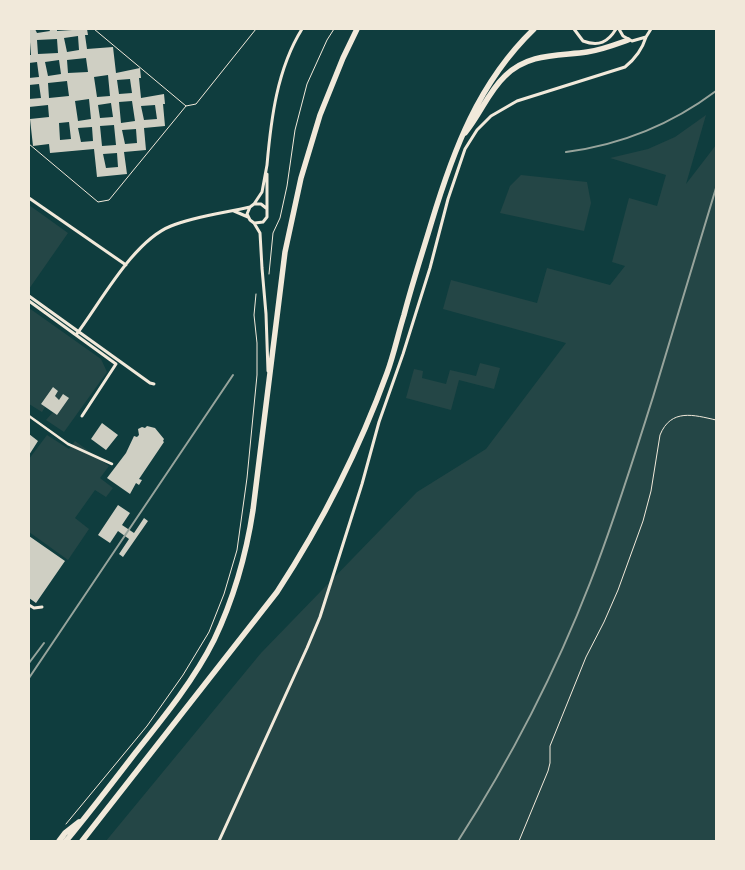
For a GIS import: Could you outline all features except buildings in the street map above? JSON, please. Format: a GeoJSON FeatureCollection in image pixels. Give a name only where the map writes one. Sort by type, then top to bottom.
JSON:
{"type":"FeatureCollection","features":[{"type":"Feature","properties":{"kind":"highway"},"geometry":{"type":"LineString","coordinates":[[66,841],[191,679],[214,641],[233,596],[249,536],[284,252],[301,178],[320,115],[357,29]]}},
{"type":"Feature","properties":{"kind":"highway"},"geometry":{"type":"LineString","coordinates":[[84,840],[277,592],[298,560],[334,496],[360,440],[388,371],[439,199],[461,138],[479,100],[503,64],[534,29]]}},
{"type":"Feature","properties":{"kind":"highway"},"geometry":{"type":"LineString","coordinates":[[461,138],[474,123],[495,86],[506,74],[524,63],[548,55],[587,52],[607,48],[628,40]]}},
{"type":"Feature","properties":{"kind":"highway"},"geometry":{"type":"LineString","coordinates":[[59,841],[65,833],[88,814]]}},
{"type":"Feature","properties":{"kind":"street"},"geometry":{"type":"LineString","coordinates":[[78,333],[126,265],[144,244],[156,234],[171,226],[250,207],[254,204],[262,192],[273,111],[285,63],[302,29]]}},
{"type":"Feature","properties":{"kind":"street"},"geometry":{"type":"LineString","coordinates":[[574,29],[583,41],[598,44],[608,40],[618,29],[628,40],[637,41],[646,37]]}},
{"type":"Feature","properties":{"kind":"street"},"geometry":{"type":"LineString","coordinates":[[218,841],[304,657],[320,618],[362,484],[379,422],[425,284],[448,199],[465,149],[477,130],[490,116],[503,108],[517,101],[625,66],[642,47],[651,29]]}},
{"type":"Feature","properties":{"kind":"street"},"geometry":{"type":"LineString","coordinates":[[254,223],[261,223],[266,220],[268,214],[266,208],[267,165]]}},
{"type":"Feature","properties":{"kind":"street"},"geometry":{"type":"LineString","coordinates":[[29,198],[126,265]]}},
{"type":"Feature","properties":{"kind":"street"},"geometry":{"type":"LineString","coordinates":[[254,204],[261,204],[266,208]]}},
{"type":"Feature","properties":{"kind":"street"},"geometry":{"type":"LineString","coordinates":[[248,217],[250,207]]}},
{"type":"Feature","properties":{"kind":"street"},"geometry":{"type":"LineString","coordinates":[[233,211],[248,217],[260,233],[268,377]]}},
{"type":"Feature","properties":{"kind":"street"},"geometry":{"type":"LineString","coordinates":[[29,296],[117,362],[154,384]]}},
{"type":"Feature","properties":{"kind":"street"},"geometry":{"type":"LineString","coordinates":[[29,302],[78,333]]}},
{"type":"Feature","properties":{"kind":"street"},"geometry":{"type":"LineString","coordinates":[[82,416],[117,362]]}},
{"type":"Feature","properties":{"kind":"street"},"geometry":{"type":"LineString","coordinates":[[29,416],[68,444],[112,464]]}},
{"type":"Feature","properties":{"kind":"street"},"geometry":{"type":"LineString","coordinates":[[29,605],[34,608],[42,607]]}},
{"type":"Feature","properties":{"kind":"lane"},"geometry":{"type":"LineString","coordinates":[[94,29],[186,106]]}},
{"type":"Feature","properties":{"kind":"lane"},"geometry":{"type":"LineString","coordinates":[[29,144],[98,202],[109,200],[186,106],[196,104],[256,29]]}},
{"type":"Feature","properties":{"kind":"path"},"geometry":{"type":"LineString","coordinates":[[269,274],[273,233],[280,218],[284,202],[297,121],[307,84],[334,29]]}},
{"type":"Feature","properties":{"kind":"path"},"geometry":{"type":"LineString","coordinates":[[65,826],[147,726],[183,675],[209,632],[224,594],[237,550],[247,478],[257,375],[257,343],[254,315],[256,294]]}},
{"type":"Feature","properties":{"kind":"path"},"geometry":{"type":"LineString","coordinates":[[519,841],[548,771],[550,746],[560,719],[586,657],[611,607],[632,554],[650,491],[660,435],[663,428],[670,420],[677,417],[695,415],[716,420]]}},
{"type":"Feature","properties":{"kind":"shaded area"},"geometry":{"type":"Polygon","coordinates":[[[706,115],[686,184],[716,145],[716,841],[106,841],[261,653],[417,492],[486,449],[566,343],[443,309],[451,280],[537,303],[547,268],[610,285],[625,266],[612,262],[629,198],[657,206],[666,175],[610,158],[648,149],[675,137],[706,115]]]}},
{"type":"Feature","properties":{"kind":"shaded area"},"geometry":{"type":"Polygon","coordinates":[[[521,175],[587,182],[591,203],[584,231],[500,213],[510,186],[521,175]]]}},
{"type":"Feature","properties":{"kind":"shaded area"},"geometry":{"type":"Polygon","coordinates":[[[29,205],[68,233],[29,289],[29,205]]]}},
{"type":"Feature","properties":{"kind":"shaded area"},"geometry":{"type":"Polygon","coordinates":[[[29,308],[101,359],[107,372],[64,432],[46,420],[53,412],[57,415],[59,400],[55,396],[58,391],[53,387],[41,404],[45,407],[42,412],[29,404],[29,308]]]}},
{"type":"Feature","properties":{"kind":"shaded area"},"geometry":{"type":"Polygon","coordinates":[[[480,363],[500,368],[494,389],[459,380],[451,410],[406,398],[414,369],[423,371],[422,378],[446,384],[450,370],[476,376],[480,363]]]}},
{"type":"Feature","properties":{"kind":"shaded area"},"geometry":{"type":"Polygon","coordinates":[[[47,435],[69,449],[75,441],[109,466],[100,478],[113,488],[106,497],[95,490],[75,518],[89,529],[68,560],[29,532],[29,459],[47,435]]]}},
{"type":"Feature","properties":{"kind":"railway"},"geometry":{"type":"LineString","coordinates":[[566,152],[606,144],[645,131],[682,113],[716,91]]}},
{"type":"Feature","properties":{"kind":"railway"},"geometry":{"type":"LineString","coordinates":[[458,841],[496,779],[547,683],[590,583],[615,514],[653,397],[716,188]]}},
{"type":"Feature","properties":{"kind":"railway"},"geometry":{"type":"LineString","coordinates":[[29,678],[233,375]]}},
{"type":"Feature","properties":{"kind":"railway"},"geometry":{"type":"LineString","coordinates":[[29,663],[44,643]]}}]}
